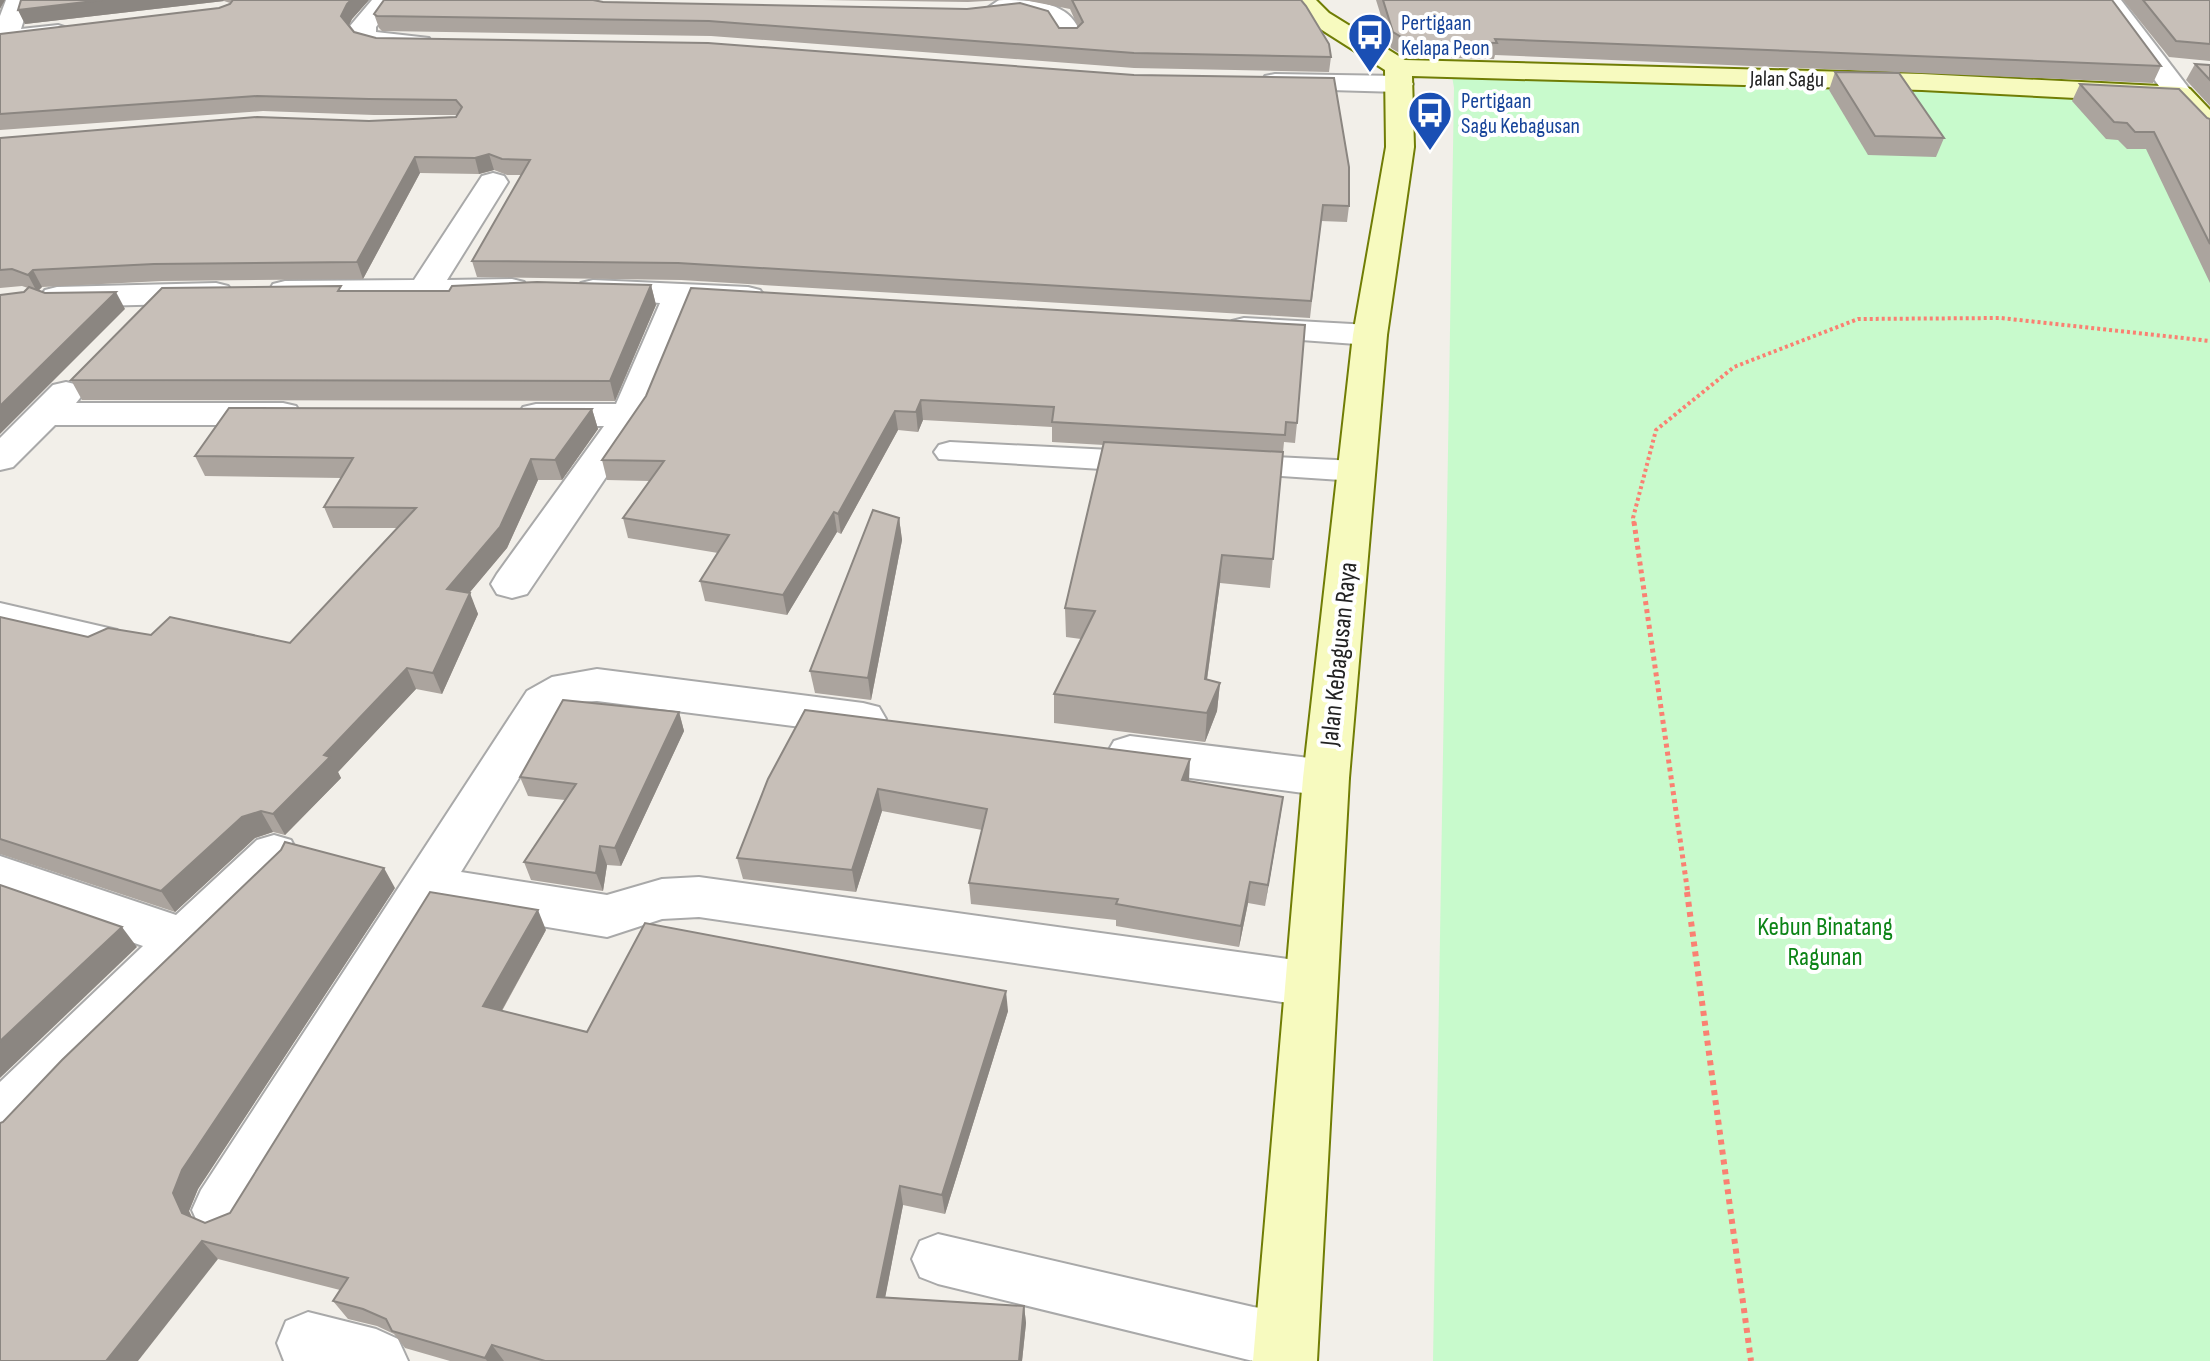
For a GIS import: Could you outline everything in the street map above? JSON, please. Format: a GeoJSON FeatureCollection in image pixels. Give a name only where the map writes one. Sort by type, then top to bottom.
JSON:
{"type":"FeatureCollection","features":[{"type":"Feature","properties":{"kind":"main road"},"geometry":{"type":"LineString","coordinates":[[1302,0],[1320,18],[1388,59],[1399,76]]}},
{"type":"Feature","properties":{"kind":"main road","name":"Jalan Sagu"},"geometry":{"type":"LineString","coordinates":[[1399,76],[1922,82],[2180,95]]}},
{"type":"Feature","properties":{"kind":"main road","name":"Jalan Kebagusan Raya"},"geometry":{"type":"LineString","coordinates":[[1285,1350],[1326,778],[1370,335],[1400,147],[1399,76]]}},
{"type":"Feature","properties":{"kind":"main road"},"geometry":{"type":"LineString","coordinates":[[2180,95],[2210,127]]}},
{"type":"Feature","properties":{"kind":"street"},"geometry":{"type":"LineString","coordinates":[[18,0],[5,38],[90,29]]}},
{"type":"Feature","properties":{"kind":"street"},"geometry":{"type":"LineString","coordinates":[[385,0],[363,26],[364,36],[381,42],[441,44]]}},
{"type":"Feature","properties":{"kind":"street"},"geometry":{"type":"LineString","coordinates":[[2108,0],[2180,95]]}},
{"type":"Feature","properties":{"kind":"street"},"geometry":{"type":"LineString","coordinates":[[995,6],[1051,12],[1061,17],[1067,25],[1068,35]]}},
{"type":"Feature","properties":{"kind":"street"},"geometry":{"type":"LineString","coordinates":[[2159,67],[2197,70]]}},
{"type":"Feature","properties":{"kind":"street"},"geometry":{"type":"LineString","coordinates":[[1250,82],[1399,76]]}},
{"type":"Feature","properties":{"kind":"street"},"geometry":{"type":"LineString","coordinates":[[425,289],[493,182]]}},
{"type":"Feature","properties":{"kind":"street"},"geometry":{"type":"LineString","coordinates":[[54,297],[551,289],[773,299]]}},
{"type":"Feature","properties":{"kind":"street"},"geometry":{"type":"LineString","coordinates":[[512,584],[630,415],[681,293]]}},
{"type":"Feature","properties":{"kind":"street"},"geometry":{"type":"LineString","coordinates":[[130,326],[162,294]]}},
{"type":"Feature","properties":{"kind":"street"},"geometry":{"type":"LineString","coordinates":[[1213,326],[1370,335]]}},
{"type":"Feature","properties":{"kind":"street"},"geometry":{"type":"LineString","coordinates":[[0,459],[88,370]]}},
{"type":"Feature","properties":{"kind":"street"},"geometry":{"type":"LineString","coordinates":[[45,414],[314,414]]}},
{"type":"Feature","properties":{"kind":"street"},"geometry":{"type":"LineString","coordinates":[[503,415],[630,415]]}},
{"type":"Feature","properties":{"kind":"street"},"geometry":{"type":"LineString","coordinates":[[0,617],[102,640]]}},
{"type":"Feature","properties":{"kind":"street"},"geometry":{"type":"LineString","coordinates":[[222,1210],[543,702],[563,688],[597,685],[898,723]]}},
{"type":"Feature","properties":{"kind":"street"},"geometry":{"type":"LineString","coordinates":[[1089,748],[1326,778]]}},
{"type":"Feature","properties":{"kind":"street"},"geometry":{"type":"LineString","coordinates":[[0,1121],[58,1060],[274,854]]}},
{"type":"Feature","properties":{"kind":"street"},"geometry":{"type":"LineString","coordinates":[[0,876],[187,940]]}},
{"type":"Feature","properties":{"kind":"street"},"geometry":{"type":"LineString","coordinates":[[428,887],[607,916],[662,899],[699,897],[1309,984]]}},
{"type":"Feature","properties":{"kind":"street"},"geometry":{"type":"LineString","coordinates":[[308,1343],[376,1361]]}},
{"type":"Feature","properties":{"kind":"lane"},"geometry":{"type":"LineString","coordinates":[[950,452],[1356,471]]}},
{"type":"Feature","properties":{"kind":"lane"},"geometry":{"type":"LineString","coordinates":[[938,1259],[1253,1334],[1285,1350]]}},
{"type":"Feature","properties":{"kind":"path"},"geometry":{"type":"LineString","coordinates":[[1751,1361],[1659,684],[1633,518],[1656,430],[1734,367],[1858,319],[2001,318],[2210,341]]}},
{"type":"Feature","properties":{"kind":"green space","name":"Kebun Binatang Ragunan"},"geometry":{"type":"Polygon","coordinates":[[[1452,76],[2175,94],[2210,135],[2210,1361],[1433,1361],[1452,76]]]}},
{"type":"Feature","properties":{"kind":"building"},"geometry":{"type":"Polygon","coordinates":[[[21,0],[102,0],[18,10],[21,0]]]}},
{"type":"Feature","properties":{"kind":"building"},"geometry":{"type":"Polygon","coordinates":[[[233,0],[351,0],[341,16],[354,32],[376,38],[708,43],[1134,75],[1334,78],[1349,167],[1349,206],[1323,205],[1311,301],[678,263],[472,261],[530,160],[502,159],[489,154],[475,158],[415,157],[357,262],[154,264],[33,270],[28,275],[12,269],[0,270],[0,138],[257,117],[369,121],[456,117],[462,107],[456,100],[257,96],[0,114],[0,34],[219,8],[233,0]]]}},
{"type":"Feature","properties":{"kind":"building"},"geometry":{"type":"Polygon","coordinates":[[[384,0],[593,0],[967,9],[1020,3],[1048,11],[1059,28],[1077,28],[1083,22],[1072,0],[1301,0],[1329,44],[1331,57],[1134,53],[709,21],[377,16],[374,14],[384,0]]]}},
{"type":"Feature","properties":{"kind":"building"},"geometry":{"type":"Polygon","coordinates":[[[1383,0],[2112,0],[2161,66],[1495,39],[1497,43],[1408,41],[1393,32],[1383,0]]]}},
{"type":"Feature","properties":{"kind":"building"},"geometry":{"type":"Polygon","coordinates":[[[2143,0],[2210,0],[2210,44],[2176,41],[2143,0]]]}},
{"type":"Feature","properties":{"kind":"building"},"geometry":{"type":"Polygon","coordinates":[[[2195,64],[2210,65],[2210,80],[2195,64]]]}},
{"type":"Feature","properties":{"kind":"building"},"geometry":{"type":"Polygon","coordinates":[[[1835,72],[1899,73],[1944,138],[1875,136],[1835,72]]]}},
{"type":"Feature","properties":{"kind":"building"},"geometry":{"type":"Polygon","coordinates":[[[2080,84],[2179,89],[2210,119],[2210,244],[2154,132],[2135,132],[2127,123],[2114,122],[2080,84]]]}},
{"type":"Feature","properties":{"kind":"building"},"geometry":{"type":"Polygon","coordinates":[[[537,282],[651,285],[610,381],[71,380],[162,288],[341,286],[338,291],[449,291],[452,286],[537,282]]]}},
{"type":"Feature","properties":{"kind":"building"},"geometry":{"type":"Polygon","coordinates":[[[29,287],[45,293],[116,292],[0,406],[0,295],[24,292],[29,287]]]}},
{"type":"Feature","properties":{"kind":"building"},"geometry":{"type":"Polygon","coordinates":[[[691,288],[1305,325],[1297,423],[1286,422],[1285,435],[1052,422],[1054,407],[921,400],[916,412],[895,411],[838,514],[834,512],[783,595],[700,581],[729,535],[623,518],[664,461],[602,460],[646,396],[691,288]]]}},
{"type":"Feature","properties":{"kind":"building"},"geometry":{"type":"Polygon","coordinates":[[[229,408],[592,409],[555,460],[531,459],[500,527],[447,589],[470,593],[433,673],[407,668],[324,755],[330,757],[273,814],[261,811],[242,817],[161,891],[0,839],[0,617],[88,637],[108,628],[151,635],[170,617],[290,643],[416,508],[324,507],[353,458],[195,456],[229,408]]]}},
{"type":"Feature","properties":{"kind":"building"},"geometry":{"type":"Polygon","coordinates":[[[1104,442],[1283,452],[1273,559],[1222,555],[1205,679],[1220,683],[1207,713],[1054,694],[1095,611],[1065,608],[1104,442]]]}},
{"type":"Feature","properties":{"kind":"building"},"geometry":{"type":"Polygon","coordinates":[[[873,510],[899,518],[868,678],[810,671],[873,510]]]}},
{"type":"Feature","properties":{"kind":"building"},"geometry":{"type":"Polygon","coordinates":[[[563,700],[679,712],[615,848],[600,846],[596,873],[524,862],[576,784],[520,777],[563,700]]]}},
{"type":"Feature","properties":{"kind":"building"},"geometry":{"type":"Polygon","coordinates":[[[805,710],[1190,759],[1182,780],[1283,797],[1268,885],[1250,882],[1241,926],[1116,904],[1118,899],[969,883],[987,809],[878,789],[852,870],[737,858],[768,779],[805,710]]]}},
{"type":"Feature","properties":{"kind":"building"},"geometry":{"type":"Polygon","coordinates":[[[285,842],[384,868],[182,1170],[173,1193],[182,1213],[205,1223],[230,1213],[430,892],[538,910],[483,1006],[587,1032],[645,923],[1006,991],[942,1195],[900,1186],[877,1297],[1024,1306],[1019,1361],[545,1361],[492,1345],[485,1358],[392,1331],[386,1319],[333,1301],[348,1278],[202,1241],[106,1361],[0,1361],[0,1123],[281,850],[285,842]]]}},
{"type":"Feature","properties":{"kind":"building"},"geometry":{"type":"Polygon","coordinates":[[[0,885],[122,927],[0,1041],[0,885]]]}},
{"type":"Feature","properties":{"kind":"place","name":"Pertigaan Kelapa Peon"},"geometry":{"type":"Point","coordinates":[1370,74]}},
{"type":"Feature","properties":{"kind":"place","name":"Pertigaan Sagu Kebagusan"},"geometry":{"type":"Point","coordinates":[1430,152]}}]}
